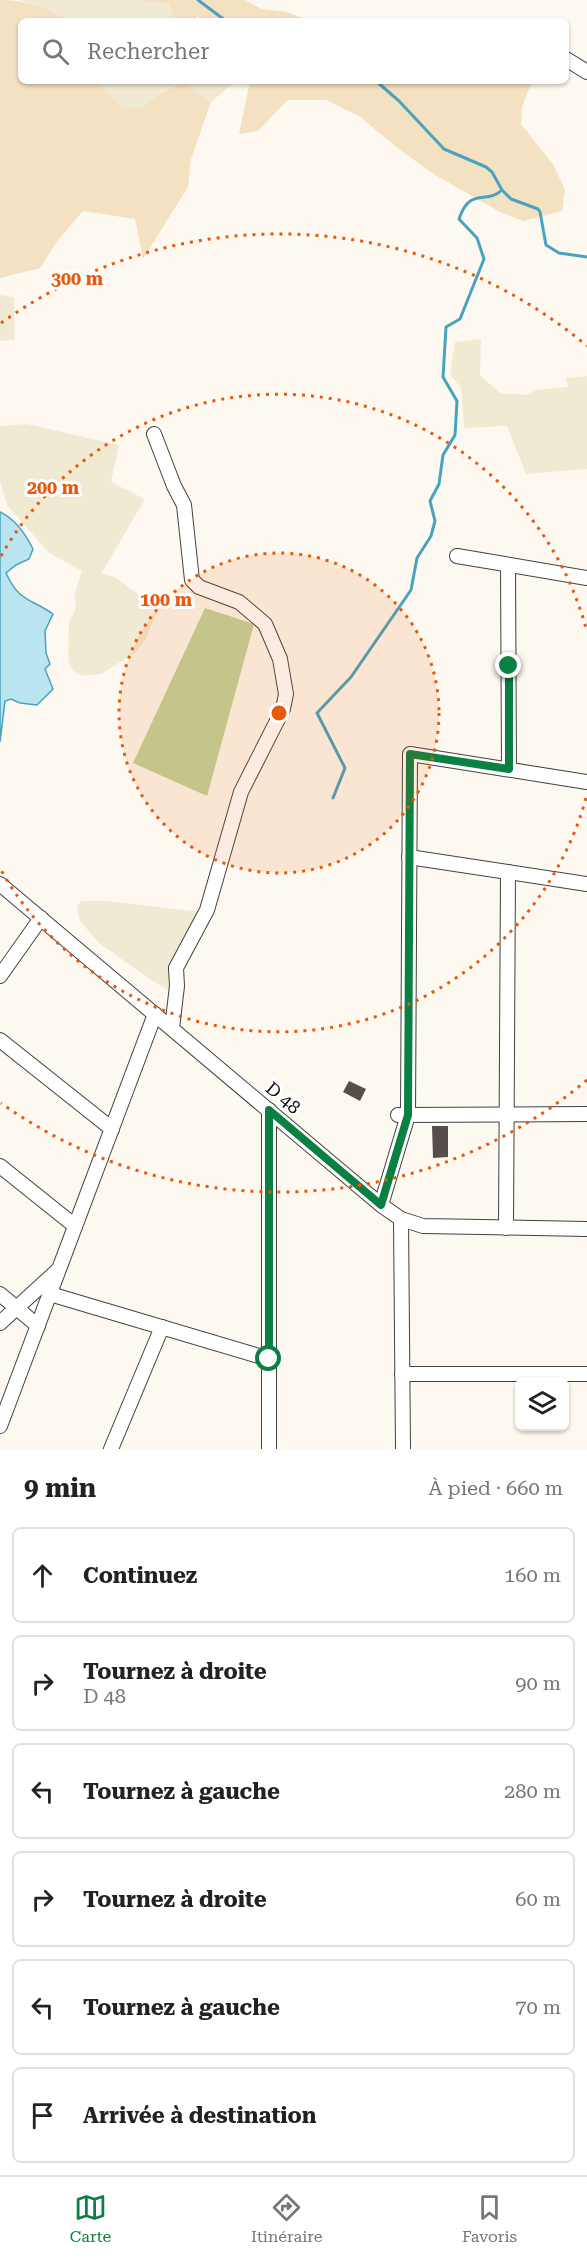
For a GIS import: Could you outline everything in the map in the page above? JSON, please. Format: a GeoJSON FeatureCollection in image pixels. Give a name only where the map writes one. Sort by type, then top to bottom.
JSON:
{"type":"FeatureCollection","features":[{"type":"Feature","properties":{"kind":"street"},"geometry":{"type":"LineString","coordinates":[[569,61],[587,72]]}},
{"type":"Feature","properties":{"kind":"street"},"geometry":{"type":"LineString","coordinates":[[154,434],[184,506],[189,570],[192,580],[199,587],[239,602],[265,624],[280,659],[286,694],[283,709],[241,792],[207,910],[176,968],[177,986],[172,1028]]}},
{"type":"Feature","properties":{"kind":"street"},"geometry":{"type":"LineString","coordinates":[[457,556],[587,578]]}},
{"type":"Feature","properties":{"kind":"street"},"geometry":{"type":"LineString","coordinates":[[508,565],[509,769]]}},
{"type":"Feature","properties":{"kind":"street"},"geometry":{"type":"LineString","coordinates":[[381,1205],[403,1115],[410,754],[587,782]]}},
{"type":"Feature","properties":{"kind":"street"},"geometry":{"type":"LineString","coordinates":[[409,857],[587,884]]}},
{"type":"Feature","properties":{"kind":"street"},"geometry":{"type":"LineString","coordinates":[[506,1228],[508,872]]}},
{"type":"Feature","properties":{"kind":"street","name":"D 48"},"geometry":{"type":"LineString","coordinates":[[0,884],[381,1205],[401,1218],[423,1226],[587,1229]]}},
{"type":"Feature","properties":{"kind":"street"},"geometry":{"type":"LineString","coordinates":[[0,976],[41,918]]}},
{"type":"Feature","properties":{"kind":"street"},"geometry":{"type":"LineString","coordinates":[[0,1424],[155,1014]]}},
{"type":"Feature","properties":{"kind":"street"},"geometry":{"type":"LineString","coordinates":[[0,1040],[112,1129]]}},
{"type":"Feature","properties":{"kind":"street"},"geometry":{"type":"LineString","coordinates":[[269,1110],[269,1449]]}},
{"type":"Feature","properties":{"kind":"street"},"geometry":{"type":"LineString","coordinates":[[403,1115],[587,1114]]}},
{"type":"Feature","properties":{"kind":"street"},"geometry":{"type":"LineString","coordinates":[[0,1166],[75,1226]]}},
{"type":"Feature","properties":{"kind":"street"},"geometry":{"type":"LineString","coordinates":[[401,1218],[403,1449]]}},
{"type":"Feature","properties":{"kind":"street"},"geometry":{"type":"LineString","coordinates":[[0,1323],[60,1268]]}},
{"type":"Feature","properties":{"kind":"street"},"geometry":{"type":"LineString","coordinates":[[0,1294],[38,1326]]}},
{"type":"Feature","properties":{"kind":"street"},"geometry":{"type":"LineString","coordinates":[[50,1294],[269,1359]]}},
{"type":"Feature","properties":{"kind":"street"},"geometry":{"type":"LineString","coordinates":[[111,1449],[162,1327]]}},
{"type":"Feature","properties":{"kind":"street"},"geometry":{"type":"LineString","coordinates":[[402,1374],[587,1374]]}},
{"type":"Feature","properties":{"kind":"shaded area"},"geometry":{"type":"Polygon","coordinates":[[[20,0],[136,0],[169,4],[174,18],[64,18],[20,0]]]}},
{"type":"Feature","properties":{"kind":"shaded area"},"geometry":{"type":"Polygon","coordinates":[[[99,84],[176,84],[143,107],[122,109],[99,84]]]}},
{"type":"Feature","properties":{"kind":"shaded area"},"geometry":{"type":"Polygon","coordinates":[[[187,84],[232,84],[211,102],[187,84]]]}},
{"type":"Feature","properties":{"kind":"shaded area"},"geometry":{"type":"Polygon","coordinates":[[[0,295],[14,297],[15,340],[0,341],[0,295]]]}},
{"type":"Feature","properties":{"kind":"shaded area"},"geometry":{"type":"Polygon","coordinates":[[[481,339],[480,375],[500,393],[526,395],[536,390],[568,387],[566,378],[587,376],[587,469],[526,474],[507,426],[464,428],[461,388],[450,374],[455,342],[481,339]]]}},
{"type":"Feature","properties":{"kind":"shaded area"},"geometry":{"type":"Polygon","coordinates":[[[27,424],[119,445],[111,482],[145,499],[101,574],[115,577],[158,609],[146,639],[135,653],[101,674],[82,676],[73,671],[68,661],[69,622],[76,608],[74,596],[82,571],[49,553],[7,505],[0,481],[0,426],[27,424]]]}},
{"type":"Feature","properties":{"kind":"shaded area"},"geometry":{"type":"Polygon","coordinates":[[[82,901],[108,901],[200,912],[171,967],[170,991],[99,943],[80,921],[77,905],[82,901]]]}},
{"type":"Feature","properties":{"kind":"green space"},"geometry":{"type":"Polygon","coordinates":[[[205,608],[254,624],[207,796],[133,763],[205,608]]]}},
{"type":"Feature","properties":{"kind":"sand"},"geometry":{"type":"Polygon","coordinates":[[[0,0],[36,5],[64,18],[18,18],[18,84],[99,84],[123,109],[143,107],[178,84],[187,84],[211,102],[191,159],[188,187],[143,259],[135,219],[83,211],[58,240],[40,268],[0,278],[0,0]]]}},
{"type":"Feature","properties":{"kind":"sand"},"geometry":{"type":"Polygon","coordinates":[[[136,0],[245,0],[262,9],[287,12],[302,18],[199,18],[197,16],[196,18],[174,18],[169,4],[136,0]]]}},
{"type":"Feature","properties":{"kind":"sand"},"geometry":{"type":"Polygon","coordinates":[[[249,84],[531,84],[522,107],[521,124],[553,164],[565,190],[562,211],[523,221],[500,212],[435,175],[359,116],[326,100],[288,100],[258,131],[239,134],[249,84]]]}},
{"type":"Feature","properties":{"kind":"water"},"geometry":{"type":"Polygon","coordinates":[[[0,512],[20,528],[33,549],[29,559],[6,573],[21,594],[53,614],[45,631],[46,653],[50,664],[45,669],[53,689],[37,705],[20,703],[11,699],[5,701],[0,742],[0,512]]]}},
{"type":"Feature","properties":{"kind":"building"},"geometry":{"type":"Polygon","coordinates":[[[349,1081],[366,1089],[360,1101],[343,1092],[349,1081]]]}},
{"type":"Feature","properties":{"kind":"building"},"geometry":{"type":"Polygon","coordinates":[[[432,1126],[448,1126],[448,1157],[433,1158],[432,1126]]]}},
{"type":"Feature","properties":{"kind":"waterway"},"geometry":{"type":"LineString","coordinates":[[198,0],[222,18]]}},
{"type":"Feature","properties":{"kind":"waterway"},"geometry":{"type":"LineString","coordinates":[[379,84],[399,101],[444,149],[486,167],[511,199],[538,209],[546,245],[559,253],[587,257]]}},
{"type":"Feature","properties":{"kind":"waterway"},"geometry":{"type":"LineString","coordinates":[[333,798],[345,768],[317,713],[351,677],[411,590],[417,558],[431,536],[435,521],[430,501],[439,484],[443,455],[455,435],[457,401],[443,377],[446,327],[460,319],[484,259],[477,238],[459,219],[463,209],[473,199],[490,196],[502,190]]}},
{"type":"Feature","properties":{"kind":"route"},"geometry":{"type":"LineString","coordinates":[[269,1359],[269,1110],[381,1205],[408,1115],[410,754],[509,769],[509,666]]}}]}
